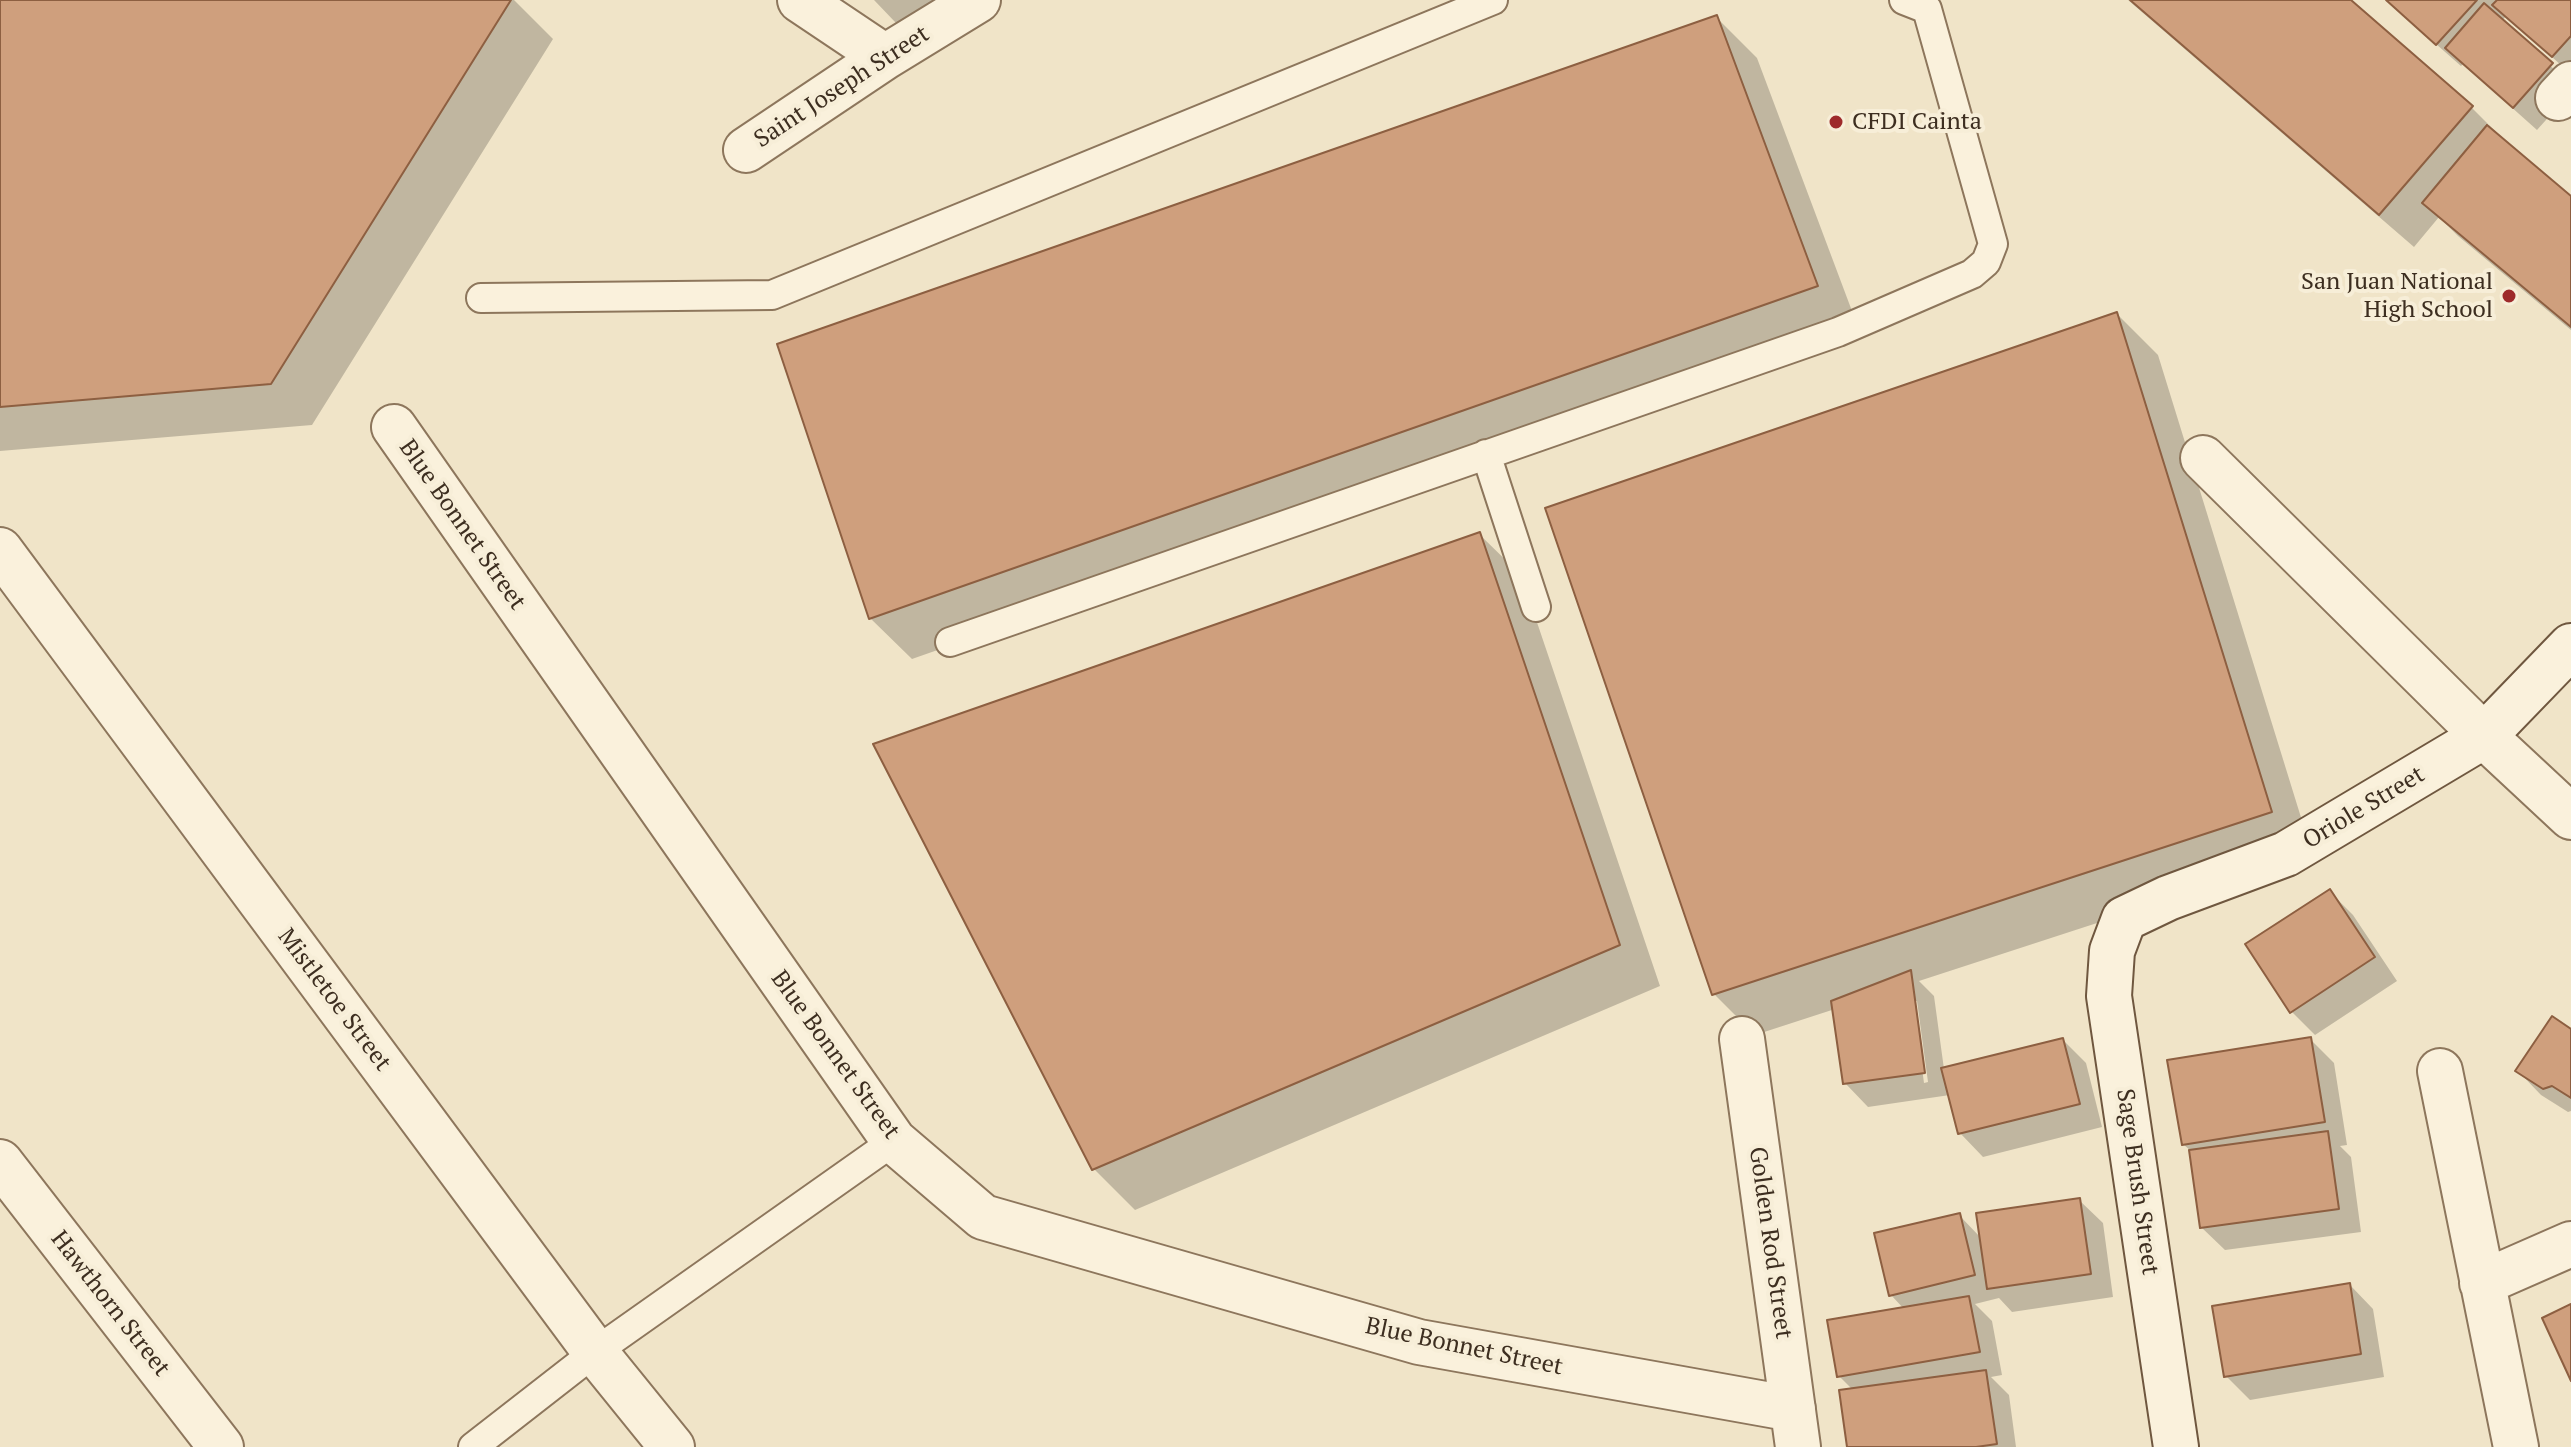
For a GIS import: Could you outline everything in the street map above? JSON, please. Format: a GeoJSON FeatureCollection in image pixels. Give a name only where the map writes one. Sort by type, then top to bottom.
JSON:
{"type":"FeatureCollection","features":[{"type":"Feature","properties":{"kind":"street"},"geometry":{"type":"LineString","coordinates":[[800,0],[885,57]]}},
{"type":"Feature","properties":{"kind":"street","name":"Saint Joseph Street"},"geometry":{"type":"LineString","coordinates":[[746,150],[885,57],[978,0]]}},
{"type":"Feature","properties":{"kind":"street","name":"Blue Bonnet Street"},"geometry":{"type":"LineString","coordinates":[[394,427],[894,1141],[983,1217],[1419,1342],[1796,1428]]}},
{"type":"Feature","properties":{"kind":"street"},"geometry":{"type":"LineString","coordinates":[[2203,458],[2484,736],[2571,817]]}},
{"type":"Feature","properties":{"kind":"street","name":"Mistletoe Street"},"geometry":{"type":"LineString","coordinates":[[0,550],[595,1352],[672,1447]]}},
{"type":"Feature","properties":{"kind":"street","name":"Oriole Street"},"geometry":{"type":"LineString","coordinates":[[2124,919],[2168,898],[2286,854],[2484,736],[2571,646]]}},
{"type":"Feature","properties":{"kind":"street","name":"Sage Brush Street"},"geometry":{"type":"LineString","coordinates":[[2124,919],[2112,951],[2109,996],[2176,1447]]}},
{"type":"Feature","properties":{"kind":"street","name":"Golden Rod Street"},"geometry":{"type":"LineString","coordinates":[[1742,1039],[1796,1428]]}},
{"type":"Feature","properties":{"kind":"street"},"geometry":{"type":"LineString","coordinates":[[2440,1071],[2516,1447]]}},
{"type":"Feature","properties":{"kind":"street","name":"Hawthorn Street"},"geometry":{"type":"LineString","coordinates":[[0,1162],[221,1447]]}},
{"type":"Feature","properties":{"kind":"street"},"geometry":{"type":"LineString","coordinates":[[2482,1283],[2571,1244]]}},
{"type":"Feature","properties":{"kind":"lane"},"geometry":{"type":"LineString","coordinates":[[481,298],[772,295],[1493,0]]}},
{"type":"Feature","properties":{"kind":"lane"},"geometry":{"type":"LineString","coordinates":[[950,642],[1838,332],[1972,274],[1986,262],[1993,244],[1922,3]]}},
{"type":"Feature","properties":{"kind":"lane"},"geometry":{"type":"LineString","coordinates":[[1486,454],[1536,607]]}},
{"type":"Feature","properties":{"kind":"lane"},"geometry":{"type":"LineString","coordinates":[[473,1447],[595,1352],[894,1141]]}},
{"type":"Feature","properties":{"kind":"building"},"geometry":{"type":"Polygon","coordinates":[[[0,0],[511,0],[271,384],[0,407],[0,0]]]}},
{"type":"Feature","properties":{"kind":"building"},"geometry":{"type":"Polygon","coordinates":[[[2130,0],[2351,0],[2473,106],[2379,215],[2130,0]]]}},
{"type":"Feature","properties":{"kind":"building"},"geometry":{"type":"Polygon","coordinates":[[[2386,0],[2477,0],[2436,45],[2386,0]]]}},
{"type":"Feature","properties":{"kind":"building"},"geometry":{"type":"Polygon","coordinates":[[[2497,0],[2571,0],[2571,36],[2552,57],[2492,5],[2497,0]]]}},
{"type":"Feature","properties":{"kind":"building"},"geometry":{"type":"Polygon","coordinates":[[[2484,3],[2553,63],[2513,108],[2445,48],[2484,3]]]}},
{"type":"Feature","properties":{"kind":"building"},"geometry":{"type":"Polygon","coordinates":[[[1717,15],[1818,286],[869,619],[777,344],[1717,15]]]}},
{"type":"Feature","properties":{"kind":"building"},"geometry":{"type":"Polygon","coordinates":[[[2487,125],[2571,196],[2571,327],[2422,203],[2487,125]]]}},
{"type":"Feature","properties":{"kind":"building"},"geometry":{"type":"Polygon","coordinates":[[[2117,312],[2272,812],[1712,995],[1545,508],[2117,312]]]}},
{"type":"Feature","properties":{"kind":"building"},"geometry":{"type":"Polygon","coordinates":[[[1480,532],[1620,945],[1092,1170],[873,744],[1480,532]]]}},
{"type":"Feature","properties":{"kind":"building"},"geometry":{"type":"Polygon","coordinates":[[[2330,889],[2375,957],[2290,1013],[2245,944],[2330,889]]]}},
{"type":"Feature","properties":{"kind":"building"},"geometry":{"type":"Polygon","coordinates":[[[1911,970],[1925,1073],[1843,1084],[1831,1001],[1911,970]]]}},
{"type":"Feature","properties":{"kind":"building"},"geometry":{"type":"Polygon","coordinates":[[[2552,1016],[2571,1029],[2571,1098],[2552,1086],[2543,1089],[2515,1071],[2552,1016]]]}},
{"type":"Feature","properties":{"kind":"building"},"geometry":{"type":"Polygon","coordinates":[[[2311,1037],[2325,1122],[2182,1145],[2167,1060],[2311,1037]]]}},
{"type":"Feature","properties":{"kind":"building"},"geometry":{"type":"Polygon","coordinates":[[[2063,1038],[2080,1104],[1958,1134],[1941,1068],[2063,1038]]]}},
{"type":"Feature","properties":{"kind":"building"},"geometry":{"type":"Polygon","coordinates":[[[2328,1131],[2339,1209],[2200,1228],[2189,1150],[2328,1131]]]}},
{"type":"Feature","properties":{"kind":"building"},"geometry":{"type":"Polygon","coordinates":[[[2080,1198],[2091,1274],[1987,1289],[1976,1213],[2080,1198]]]}},
{"type":"Feature","properties":{"kind":"building"},"geometry":{"type":"Polygon","coordinates":[[[1960,1213],[1975,1275],[1889,1296],[1874,1233],[1960,1213]]]}},
{"type":"Feature","properties":{"kind":"building"},"geometry":{"type":"Polygon","coordinates":[[[2350,1283],[2361,1354],[2224,1377],[2212,1306],[2350,1283]]]}},
{"type":"Feature","properties":{"kind":"building"},"geometry":{"type":"Polygon","coordinates":[[[1969,1296],[1980,1352],[1837,1377],[1827,1320],[1969,1296]]]}},
{"type":"Feature","properties":{"kind":"building"},"geometry":{"type":"Polygon","coordinates":[[[2571,1304],[2571,1381],[2542,1318],[2571,1304]]]}},
{"type":"Feature","properties":{"kind":"building"},"geometry":{"type":"Polygon","coordinates":[[[1986,1370],[1997,1444],[1976,1447],[1847,1447],[1839,1390],[1986,1370]]]}},
{"type":"Feature","properties":{"kind":"place","name":"CFDI Cainta"},"geometry":{"type":"Point","coordinates":[1836,122]}},
{"type":"Feature","properties":{"kind":"place","name":"San Juan National High School"},"geometry":{"type":"Point","coordinates":[2509,296]}}]}
